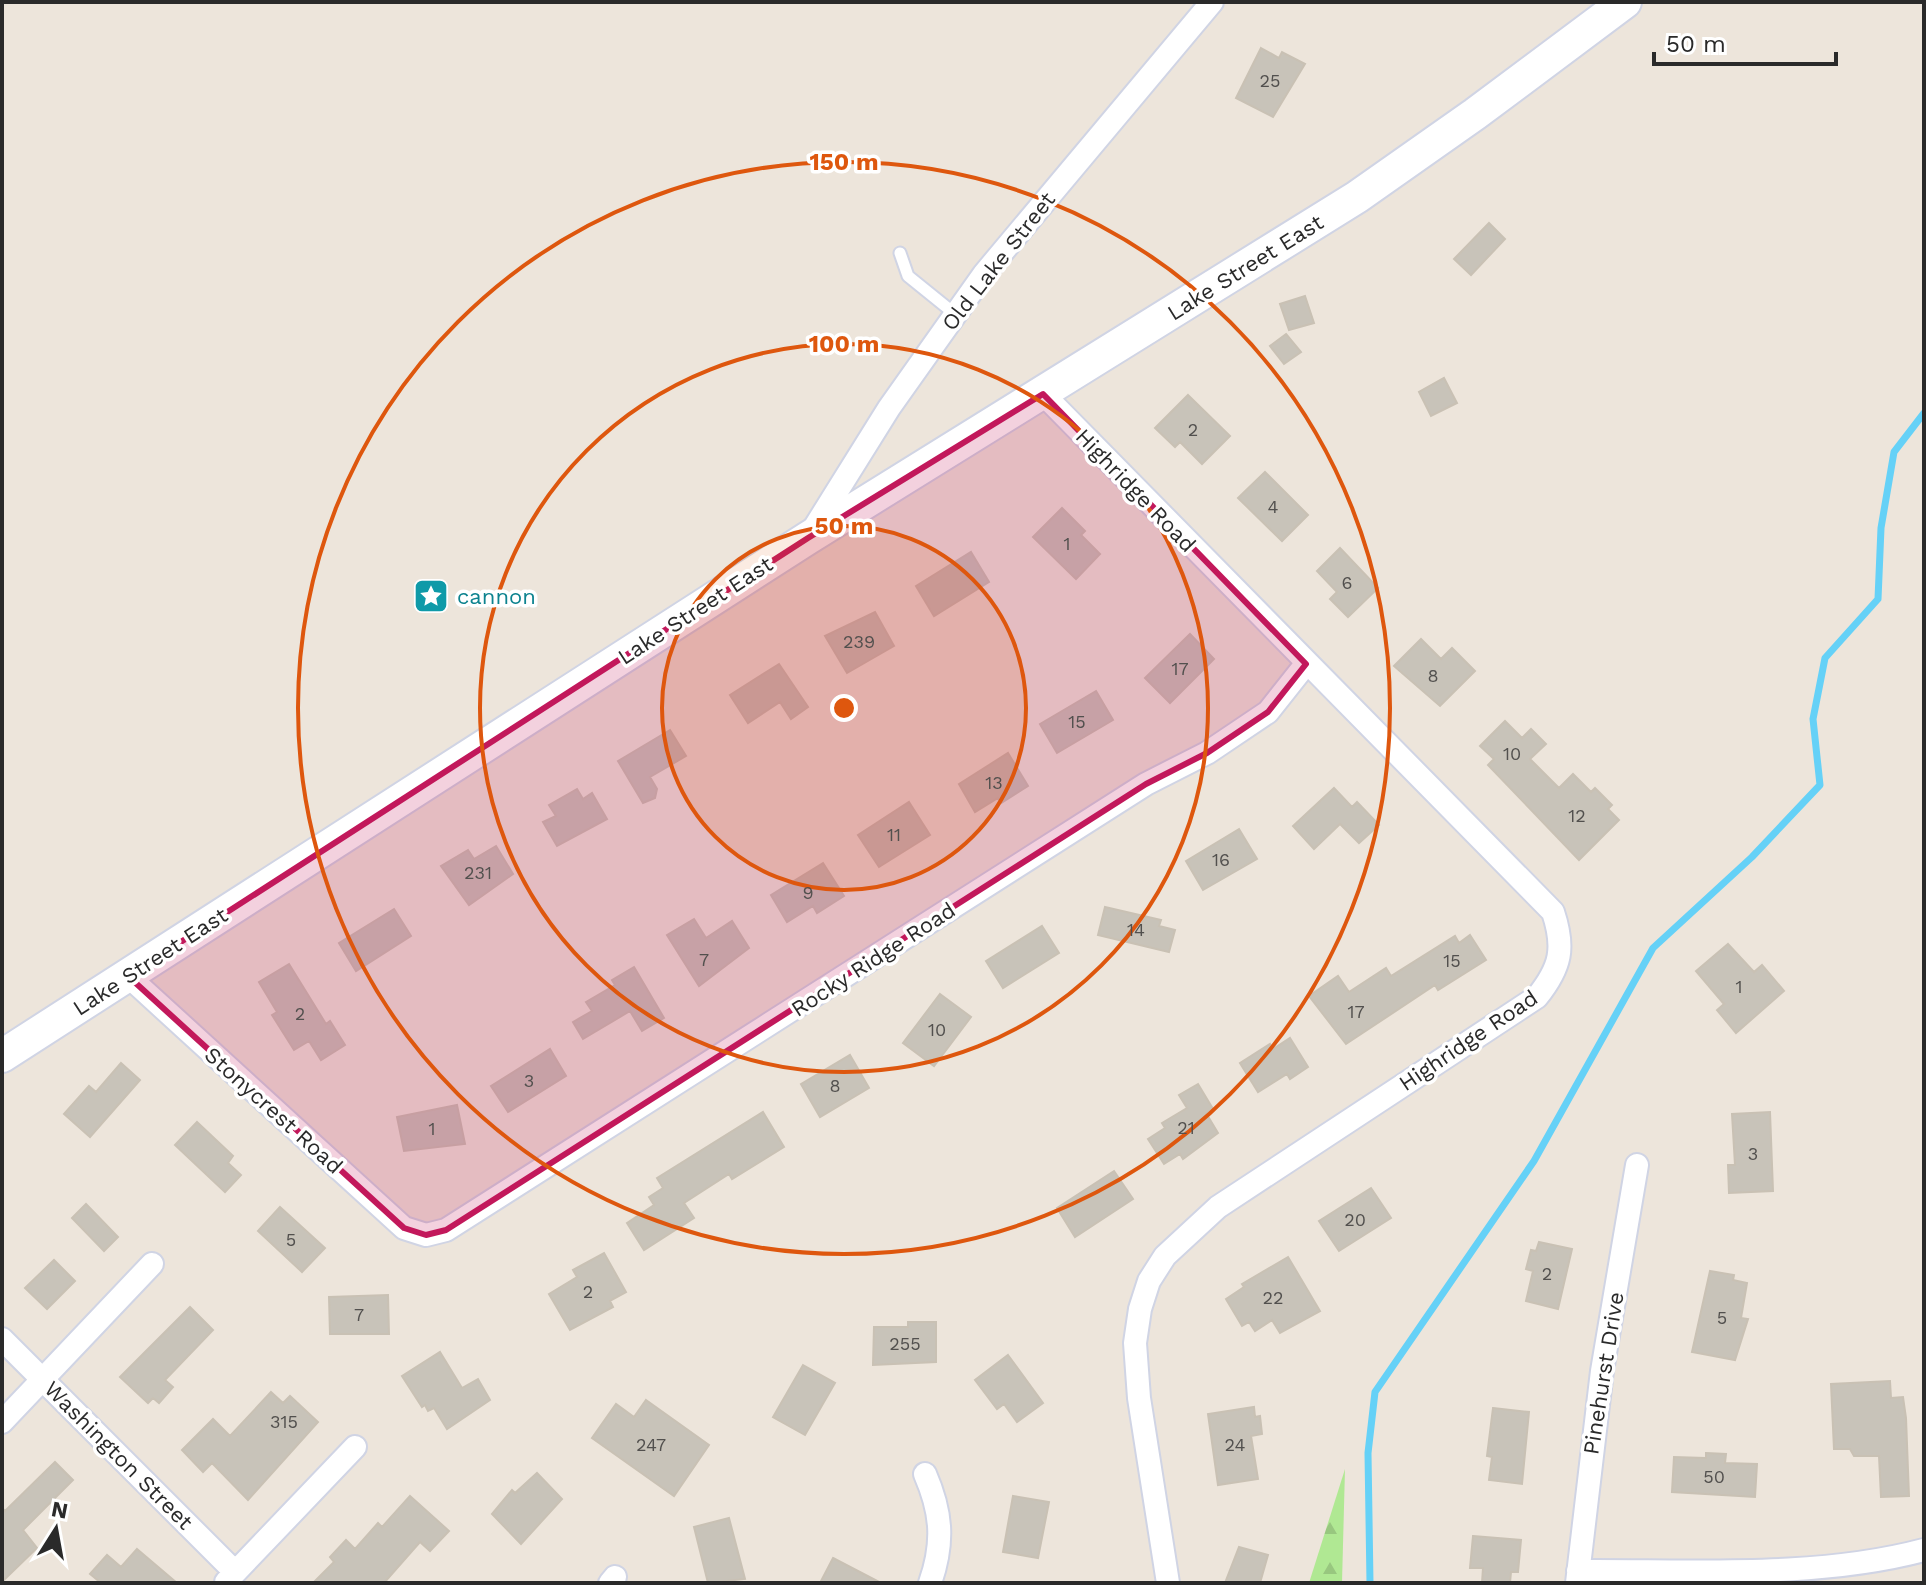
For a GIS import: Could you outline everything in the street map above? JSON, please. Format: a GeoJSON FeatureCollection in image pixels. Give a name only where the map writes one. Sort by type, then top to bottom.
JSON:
{"type":"FeatureCollection","features":[{"type":"Feature","properties":{"kind":"main road","name":"Lake Street East"},"geometry":{"type":"LineString","coordinates":[[2,1056],[808,538],[1357,197],[1625,2]]}},
{"type":"Feature","properties":{"kind":"street","name":"Old Lake Street"},"geometry":{"type":"LineString","coordinates":[[808,538],[889,408],[955,314],[1033,213],[1212,2]]}},
{"type":"Feature","properties":{"kind":"street","name":"Highridge Road"},"geometry":{"type":"LineString","coordinates":[[1043,394],[1553,912],[1562,939],[1554,976],[1537,997],[1218,1207],[1165,1256],[1149,1281],[1140,1309],[1135,1343],[1139,1398],[1168,1583]]}},
{"type":"Feature","properties":{"kind":"street","name":"Rocky Ridge Road"},"geometry":{"type":"LineString","coordinates":[[426,1235],[446,1230],[1146,784],[1207,753],[1268,712],[1306,664]]}},
{"type":"Feature","properties":{"kind":"street","name":"Stonycrest Road"},"geometry":{"type":"LineString","coordinates":[[128,976],[404,1228],[426,1235]]}},
{"type":"Feature","properties":{"kind":"street","name":"Pinehurst Drive"},"geometry":{"type":"LineString","coordinates":[[1577,1577],[1599,1387],[1637,1165]]}},
{"type":"Feature","properties":{"kind":"street"},"geometry":{"type":"LineString","coordinates":[[2,1422],[152,1264]]}},
{"type":"Feature","properties":{"kind":"street","name":"Washington Street"},"geometry":{"type":"LineString","coordinates":[[2,1339],[44,1379],[230,1578]]}},
{"type":"Feature","properties":{"kind":"street"},"geometry":{"type":"LineString","coordinates":[[230,1578],[355,1447]]}},
{"type":"Feature","properties":{"kind":"street"},"geometry":{"type":"LineString","coordinates":[[925,1474],[939,1513],[941,1534],[940,1555],[930,1583]]}},
{"type":"Feature","properties":{"kind":"street"},"geometry":{"type":"LineString","coordinates":[[1577,1577],[1775,1570],[1924,1550]]}},
{"type":"Feature","properties":{"kind":"lane"},"geometry":{"type":"LineString","coordinates":[[900,253],[908,276],[955,314]]}},
{"type":"Feature","properties":{"kind":"highlighted area"},"geometry":{"type":"Polygon","coordinates":[[[1043,394],[1306,664],[1268,712],[1207,753],[1146,784],[446,1230],[426,1235],[404,1228],[128,976],[808,538],[1043,394]]]}},
{"type":"Feature","properties":{"kind":"green space"},"geometry":{"type":"Polygon","coordinates":[[[1345,1469],[1342,1583],[1309,1583],[1345,1469]]]}},
{"type":"Feature","properties":{"kind":"building"},"geometry":{"type":"Polygon","coordinates":[[[1261,48],[1279,58],[1282,52],[1305,64],[1273,117],[1236,98],[1261,48]]]}},
{"type":"Feature","properties":{"kind":"building"},"geometry":{"type":"Polygon","coordinates":[[[1489,223],[1505,239],[1471,275],[1454,259],[1489,223]]]}},
{"type":"Feature","properties":{"kind":"building"},"geometry":{"type":"Polygon","coordinates":[[[1305,296],[1314,323],[1289,330],[1280,304],[1305,296]]]}},
{"type":"Feature","properties":{"kind":"building"},"geometry":{"type":"Polygon","coordinates":[[[1286,334],[1301,352],[1284,364],[1270,346],[1286,334]]]}},
{"type":"Feature","properties":{"kind":"building"},"geometry":{"type":"Polygon","coordinates":[[[1444,378],[1457,403],[1431,416],[1419,392],[1444,378]]]}},
{"type":"Feature","properties":{"kind":"building"},"geometry":{"type":"Polygon","coordinates":[[[1188,395],[1230,436],[1202,464],[1180,442],[1175,447],[1155,428],[1188,395]]]}},
{"type":"Feature","properties":{"kind":"building"},"geometry":{"type":"Polygon","coordinates":[[[1265,472],[1308,515],[1282,541],[1238,498],[1265,472]]]}},
{"type":"Feature","properties":{"kind":"building"},"geometry":{"type":"Polygon","coordinates":[[[1062,508],[1085,531],[1081,535],[1100,554],[1076,579],[1033,537],[1062,508]]]}},
{"type":"Feature","properties":{"kind":"building"},"geometry":{"type":"Polygon","coordinates":[[[1340,548],[1378,588],[1348,617],[1330,599],[1337,592],[1317,571],[1340,548]]]}},
{"type":"Feature","properties":{"kind":"building"},"geometry":{"type":"Polygon","coordinates":[[[971,552],[989,582],[934,616],[916,586],[971,552]]]}},
{"type":"Feature","properties":{"kind":"building"},"geometry":{"type":"Polygon","coordinates":[[[875,612],[894,646],[847,673],[825,636],[875,612]]]}},
{"type":"Feature","properties":{"kind":"building"},"geometry":{"type":"Polygon","coordinates":[[[1190,634],[1214,659],[1170,703],[1145,678],[1190,634]]]}},
{"type":"Feature","properties":{"kind":"building"},"geometry":{"type":"Polygon","coordinates":[[[1421,639],[1441,659],[1452,648],[1475,671],[1440,706],[1394,666],[1421,639]]]}},
{"type":"Feature","properties":{"kind":"building"},"geometry":{"type":"Polygon","coordinates":[[[779,664],[808,707],[791,719],[780,702],[748,723],[730,695],[779,664]]]}},
{"type":"Feature","properties":{"kind":"building"},"geometry":{"type":"Polygon","coordinates":[[[1096,691],[1113,720],[1057,753],[1040,724],[1096,691]]]}},
{"type":"Feature","properties":{"kind":"building"},"geometry":{"type":"Polygon","coordinates":[[[1505,721],[1522,738],[1531,729],[1546,744],[1530,759],[1559,788],[1573,774],[1591,792],[1595,788],[1612,805],[1608,809],[1619,820],[1579,860],[1488,765],[1494,759],[1480,746],[1505,721]]]}},
{"type":"Feature","properties":{"kind":"building"},"geometry":{"type":"Polygon","coordinates":[[[670,730],[686,756],[650,777],[657,789],[655,798],[643,803],[618,761],[670,730]]]}},
{"type":"Feature","properties":{"kind":"building"},"geometry":{"type":"Polygon","coordinates":[[[1008,753],[1028,786],[1001,803],[998,798],[975,812],[959,784],[1008,753]]]}},
{"type":"Feature","properties":{"kind":"building"},"geometry":{"type":"Polygon","coordinates":[[[1334,788],[1352,807],[1357,802],[1379,825],[1359,843],[1340,824],[1314,849],[1293,826],[1334,788]]]}},
{"type":"Feature","properties":{"kind":"building"},"geometry":{"type":"Polygon","coordinates":[[[577,789],[583,799],[592,793],[607,819],[557,846],[543,822],[556,816],[549,805],[577,789]]]}},
{"type":"Feature","properties":{"kind":"building"},"geometry":{"type":"Polygon","coordinates":[[[909,802],[930,835],[879,867],[858,835],[909,802]]]}},
{"type":"Feature","properties":{"kind":"building"},"geometry":{"type":"Polygon","coordinates":[[[1239,829],[1257,859],[1203,890],[1186,861],[1239,829]]]}},
{"type":"Feature","properties":{"kind":"building"},"geometry":{"type":"Polygon","coordinates":[[[496,846],[513,874],[469,905],[441,866],[468,850],[474,859],[496,846]]]}},
{"type":"Feature","properties":{"kind":"building"},"geometry":{"type":"Polygon","coordinates":[[[823,863],[844,896],[817,913],[813,906],[787,922],[771,895],[823,863]]]}},
{"type":"Feature","properties":{"kind":"building"},"geometry":{"type":"Polygon","coordinates":[[[1105,907],[1161,920],[1159,926],[1175,930],[1169,952],[1098,935],[1105,907]]]}},
{"type":"Feature","properties":{"kind":"building"},"geometry":{"type":"Polygon","coordinates":[[[394,909],[411,936],[356,971],[339,943],[394,909]]]}},
{"type":"Feature","properties":{"kind":"building"},"geometry":{"type":"Polygon","coordinates":[[[694,919],[706,938],[732,921],[749,948],[699,986],[667,935],[694,919]]]}},
{"type":"Feature","properties":{"kind":"building"},"geometry":{"type":"Polygon","coordinates":[[[1042,926],[1059,953],[1003,988],[986,961],[1042,926]]]}},
{"type":"Feature","properties":{"kind":"building"},"geometry":{"type":"Polygon","coordinates":[[[1470,935],[1486,960],[1438,990],[1435,985],[1346,1044],[1309,996],[1338,976],[1349,992],[1386,968],[1391,976],[1455,936],[1459,943],[1470,935]]]}},
{"type":"Feature","properties":{"kind":"building"},"geometry":{"type":"Polygon","coordinates":[[[1728,944],[1754,972],[1762,965],[1784,991],[1736,1033],[1717,1010],[1724,1004],[1696,971],[1728,944]]]}},
{"type":"Feature","properties":{"kind":"building"},"geometry":{"type":"Polygon","coordinates":[[[289,964],[326,1024],[330,1021],[345,1045],[321,1060],[309,1041],[294,1050],[272,1015],[277,1012],[259,982],[289,964]]]}},
{"type":"Feature","properties":{"kind":"building"},"geometry":{"type":"Polygon","coordinates":[[[634,967],[664,1018],[642,1031],[630,1011],[583,1039],[573,1022],[592,1011],[586,1002],[615,985],[612,980],[634,967]]]}},
{"type":"Feature","properties":{"kind":"building"},"geometry":{"type":"Polygon","coordinates":[[[940,994],[971,1017],[934,1066],[903,1043],[940,994]]]}},
{"type":"Feature","properties":{"kind":"building"},"geometry":{"type":"Polygon","coordinates":[[[1290,1038],[1308,1067],[1290,1079],[1287,1074],[1258,1092],[1240,1063],[1270,1044],[1273,1049],[1290,1038]]]}},
{"type":"Feature","properties":{"kind":"building"},"geometry":{"type":"Polygon","coordinates":[[[550,1049],[566,1076],[508,1112],[491,1086],[550,1049]]]}},
{"type":"Feature","properties":{"kind":"building"},"geometry":{"type":"Polygon","coordinates":[[[850,1055],[869,1088],[820,1117],[801,1084],[850,1055]]]}},
{"type":"Feature","properties":{"kind":"building"},"geometry":{"type":"Polygon","coordinates":[[[121,1063],[140,1080],[90,1137],[64,1114],[89,1086],[96,1092],[121,1063]]]}},
{"type":"Feature","properties":{"kind":"building"},"geometry":{"type":"Polygon","coordinates":[[[1198,1084],[1213,1109],[1206,1113],[1218,1133],[1183,1159],[1180,1154],[1164,1164],[1148,1139],[1165,1128],[1162,1123],[1187,1108],[1179,1095],[1198,1084]]]}},
{"type":"Feature","properties":{"kind":"building"},"geometry":{"type":"Polygon","coordinates":[[[457,1105],[465,1144],[404,1151],[397,1117],[457,1105]]]}},
{"type":"Feature","properties":{"kind":"building"},"geometry":{"type":"Polygon","coordinates":[[[763,1112],[784,1147],[732,1179],[729,1174],[684,1203],[694,1218],[644,1250],[627,1223],[654,1205],[649,1197],[663,1188],[657,1178],[763,1112]]]}},
{"type":"Feature","properties":{"kind":"building"},"geometry":{"type":"Polygon","coordinates":[[[1770,1112],[1773,1191],[1729,1193],[1728,1165],[1735,1165],[1732,1114],[1770,1112]]]}},
{"type":"Feature","properties":{"kind":"building"},"geometry":{"type":"Polygon","coordinates":[[[197,1122],[233,1156],[228,1163],[241,1175],[225,1192],[175,1145],[197,1122]]]}},
{"type":"Feature","properties":{"kind":"building"},"geometry":{"type":"Polygon","coordinates":[[[1114,1171],[1133,1199],[1075,1237],[1057,1208],[1114,1171]]]}},
{"type":"Feature","properties":{"kind":"building"},"geometry":{"type":"Polygon","coordinates":[[[1371,1188],[1391,1218],[1339,1251],[1319,1221],[1371,1188]]]}},
{"type":"Feature","properties":{"kind":"building"},"geometry":{"type":"Polygon","coordinates":[[[86,1204],[118,1237],[104,1251],[72,1218],[86,1204]]]}},
{"type":"Feature","properties":{"kind":"building"},"geometry":{"type":"Polygon","coordinates":[[[280,1207],[325,1248],[302,1272],[258,1231],[280,1207]]]}},
{"type":"Feature","properties":{"kind":"building"},"geometry":{"type":"Polygon","coordinates":[[[1539,1242],[1572,1249],[1558,1309],[1526,1301],[1533,1271],[1526,1269],[1531,1250],[1536,1251],[1539,1242]]]}},
{"type":"Feature","properties":{"kind":"building"},"geometry":{"type":"Polygon","coordinates":[[[604,1253],[626,1292],[610,1301],[613,1307],[570,1330],[549,1294],[577,1277],[573,1270],[604,1253]]]}},
{"type":"Feature","properties":{"kind":"building"},"geometry":{"type":"Polygon","coordinates":[[[1288,1257],[1320,1311],[1280,1333],[1272,1320],[1255,1331],[1249,1322],[1242,1326],[1226,1299],[1244,1287],[1242,1284],[1288,1257]]]}},
{"type":"Feature","properties":{"kind":"building"},"geometry":{"type":"Polygon","coordinates":[[[54,1260],[75,1281],[47,1309],[25,1288],[54,1260]]]}},
{"type":"Feature","properties":{"kind":"building"},"geometry":{"type":"Polygon","coordinates":[[[1710,1271],[1734,1275],[1733,1280],[1747,1283],[1741,1318],[1748,1319],[1735,1360],[1692,1352],[1710,1271]]]}},
{"type":"Feature","properties":{"kind":"building"},"geometry":{"type":"Polygon","coordinates":[[[388,1295],[389,1334],[330,1334],[329,1297],[388,1295]]]}},
{"type":"Feature","properties":{"kind":"building"},"geometry":{"type":"Polygon","coordinates":[[[190,1307],[213,1330],[165,1380],[173,1387],[159,1403],[153,1398],[148,1403],[120,1377],[190,1307]]]}},
{"type":"Feature","properties":{"kind":"building"},"geometry":{"type":"Polygon","coordinates":[[[908,1322],[936,1322],[936,1362],[873,1365],[874,1327],[908,1327],[908,1322]]]}},
{"type":"Feature","properties":{"kind":"building"},"geometry":{"type":"Polygon","coordinates":[[[440,1352],[462,1388],[478,1379],[490,1400],[447,1429],[434,1408],[428,1411],[425,1405],[422,1407],[402,1376],[440,1352]]]}},
{"type":"Feature","properties":{"kind":"building"},"geometry":{"type":"Polygon","coordinates":[[[1008,1355],[1043,1403],[1017,1422],[1004,1404],[997,1409],[975,1380],[1008,1355]]]}},
{"type":"Feature","properties":{"kind":"building"},"geometry":{"type":"Polygon","coordinates":[[[803,1365],[835,1383],[805,1435],[773,1417],[803,1365]]]}},
{"type":"Feature","properties":{"kind":"building"},"geometry":{"type":"Polygon","coordinates":[[[1890,1381],[1891,1398],[1903,1397],[1909,1496],[1881,1497],[1879,1456],[1854,1456],[1850,1449],[1834,1449],[1831,1384],[1890,1381]]]}},
{"type":"Feature","properties":{"kind":"building"},"geometry":{"type":"Polygon","coordinates":[[[271,1392],[283,1403],[290,1396],[318,1422],[248,1500],[212,1463],[203,1472],[182,1450],[213,1419],[230,1436],[271,1392]]]}},
{"type":"Feature","properties":{"kind":"building"},"geometry":{"type":"Polygon","coordinates":[[[646,1400],[709,1445],[674,1496],[592,1438],[616,1404],[634,1417],[646,1400]]]}},
{"type":"Feature","properties":{"kind":"building"},"geometry":{"type":"Polygon","coordinates":[[[1254,1407],[1255,1417],[1260,1416],[1262,1434],[1251,1436],[1258,1479],[1218,1485],[1208,1414],[1254,1407]]]}},
{"type":"Feature","properties":{"kind":"building"},"geometry":{"type":"Polygon","coordinates":[[[1493,1408],[1529,1412],[1522,1484],[1489,1480],[1492,1457],[1487,1456],[1493,1408]]]}},
{"type":"Feature","properties":{"kind":"building"},"geometry":{"type":"Polygon","coordinates":[[[1706,1453],[1726,1454],[1725,1463],[1757,1464],[1755,1497],[1672,1492],[1674,1457],[1706,1458],[1706,1453]]]}},
{"type":"Feature","properties":{"kind":"building"},"geometry":{"type":"Polygon","coordinates":[[[55,1462],[73,1480],[23,1530],[37,1548],[2,1582],[2,1508],[5,1511],[55,1462]]]}},
{"type":"Feature","properties":{"kind":"building"},"geometry":{"type":"Polygon","coordinates":[[[537,1473],[562,1499],[521,1544],[492,1514],[512,1490],[515,1493],[537,1473]]]}},
{"type":"Feature","properties":{"kind":"building"},"geometry":{"type":"Polygon","coordinates":[[[410,1496],[449,1531],[430,1551],[420,1542],[384,1583],[313,1583],[334,1562],[330,1557],[346,1540],[355,1549],[378,1523],[382,1527],[410,1496]]]}},
{"type":"Feature","properties":{"kind":"building"},"geometry":{"type":"Polygon","coordinates":[[[1013,1496],[1049,1502],[1038,1558],[1003,1552],[1013,1496]]]}},
{"type":"Feature","properties":{"kind":"building"},"geometry":{"type":"Polygon","coordinates":[[[729,1518],[745,1579],[708,1583],[694,1527],[729,1518]]]}},
{"type":"Feature","properties":{"kind":"building"},"geometry":{"type":"Polygon","coordinates":[[[1473,1536],[1521,1540],[1518,1572],[1511,1572],[1510,1583],[1482,1583],[1483,1568],[1470,1568],[1473,1536]]]}},
{"type":"Feature","properties":{"kind":"building"},"geometry":{"type":"Polygon","coordinates":[[[1239,1547],[1268,1555],[1260,1583],[1225,1583],[1239,1547]]]}},
{"type":"Feature","properties":{"kind":"building"},"geometry":{"type":"Polygon","coordinates":[[[137,1549],[177,1583],[101,1583],[90,1574],[107,1555],[121,1567],[137,1549]]]}},
{"type":"Feature","properties":{"kind":"building"},"geometry":{"type":"Polygon","coordinates":[[[833,1558],[881,1583],[820,1583],[833,1558]]]}},
{"type":"Feature","properties":{"kind":"waterway"},"geometry":{"type":"LineString","coordinates":[[1370,1583],[1368,1453],[1375,1392],[1534,1161],[1653,948],[1752,857],[1820,785],[1813,719],[1825,658],[1878,599],[1881,528],[1894,452],[1924,413]]}},
{"type":"Feature","properties":{"kind":"place","name":"cannon"},"geometry":{"type":"Point","coordinates":[431,596]}}]}
